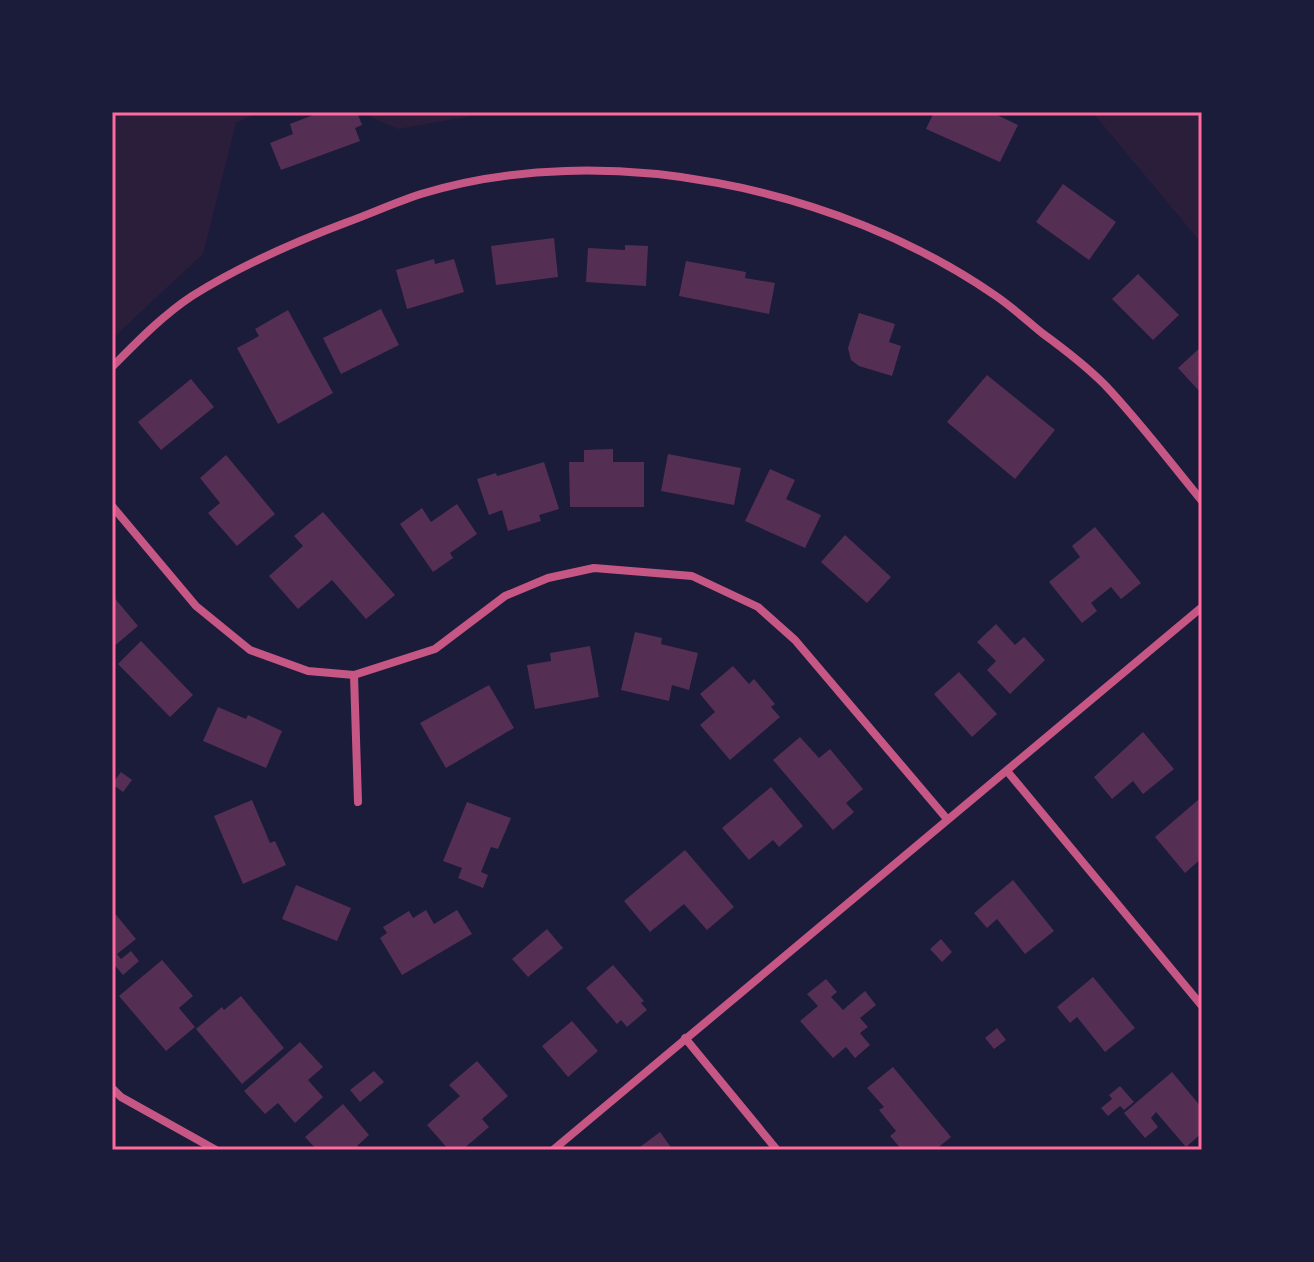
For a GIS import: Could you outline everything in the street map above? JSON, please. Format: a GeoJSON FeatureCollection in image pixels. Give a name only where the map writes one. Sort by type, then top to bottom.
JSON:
{"type":"FeatureCollection","features":[{"type":"Feature","properties":{"kind":"street"},"geometry":{"type":"LineString","coordinates":[[112,367],[189,298],[237,270],[300,240],[423,193],[546,172],[614,171],[681,176],[744,187],[825,212],[912,247],[994,294],[1105,385],[1202,501]]}},
{"type":"Feature","properties":{"kind":"street"},"geometry":{"type":"LineString","coordinates":[[112,506],[196,606],[250,650],[308,671],[354,675],[435,649],[505,596],[548,578],[594,568],[692,576],[758,607],[795,640],[947,819]]}},
{"type":"Feature","properties":{"kind":"street"},"geometry":{"type":"LineString","coordinates":[[553,1150],[1202,607]]}},
{"type":"Feature","properties":{"kind":"street"},"geometry":{"type":"LineString","coordinates":[[354,675],[358,802]]}},
{"type":"Feature","properties":{"kind":"street"},"geometry":{"type":"LineString","coordinates":[[1007,771],[1202,1006]]}},
{"type":"Feature","properties":{"kind":"street"},"geometry":{"type":"LineString","coordinates":[[685,1038],[777,1150]]}},
{"type":"Feature","properties":{"kind":"street"},"geometry":{"type":"LineString","coordinates":[[112,1088],[121,1097],[216,1150]]}},
{"type":"Feature","properties":{"kind":"shaded area"},"geometry":{"type":"Polygon","coordinates":[[[112,112],[258,112],[236,123],[203,254],[112,339],[112,112]]]}},
{"type":"Feature","properties":{"kind":"shaded area"},"geometry":{"type":"Polygon","coordinates":[[[359,112],[495,112],[398,129],[359,112]]]}},
{"type":"Feature","properties":{"kind":"shaded area"},"geometry":{"type":"Polygon","coordinates":[[[1092,112],[1202,112],[1202,244],[1092,112]]]}},
{"type":"Feature","properties":{"kind":"building"},"geometry":{"type":"Polygon","coordinates":[[[321,112],[357,112],[362,125],[355,128],[360,141],[281,170],[270,143],[293,134],[290,124],[321,112]]]}},
{"type":"Feature","properties":{"kind":"building"},"geometry":{"type":"Polygon","coordinates":[[[934,112],[991,112],[1018,125],[1000,162],[926,129],[934,112]]]}},
{"type":"Feature","properties":{"kind":"building"},"geometry":{"type":"Polygon","coordinates":[[[1063,184],[1116,222],[1089,260],[1036,222],[1063,184]]]}},
{"type":"Feature","properties":{"kind":"building"},"geometry":{"type":"Polygon","coordinates":[[[554,238],[558,277],[496,285],[491,246],[554,238]]]}},
{"type":"Feature","properties":{"kind":"building"},"geometry":{"type":"Polygon","coordinates":[[[625,245],[648,246],[646,286],[586,282],[588,248],[625,250],[625,245]]]}},
{"type":"Feature","properties":{"kind":"building"},"geometry":{"type":"Polygon","coordinates":[[[434,259],[435,264],[454,259],[464,292],[407,309],[396,270],[434,259]]]}},
{"type":"Feature","properties":{"kind":"building"},"geometry":{"type":"Polygon","coordinates":[[[686,261],[746,272],[745,278],[775,283],[769,314],[679,296],[686,261]]]}},
{"type":"Feature","properties":{"kind":"building"},"geometry":{"type":"Polygon","coordinates":[[[1138,274],[1179,315],[1153,340],[1112,299],[1138,274]]]}},
{"type":"Feature","properties":{"kind":"building"},"geometry":{"type":"Polygon","coordinates":[[[381,309],[399,345],[341,374],[323,338],[381,309]]]}},
{"type":"Feature","properties":{"kind":"building"},"geometry":{"type":"Polygon","coordinates":[[[288,310],[333,393],[278,424],[237,348],[259,336],[255,329],[288,310]]]}},
{"type":"Feature","properties":{"kind":"building"},"geometry":{"type":"Polygon","coordinates":[[[859,313],[895,324],[889,342],[901,346],[892,376],[859,366],[851,360],[848,348],[859,313]]]}},
{"type":"Feature","properties":{"kind":"building"},"geometry":{"type":"Polygon","coordinates":[[[1202,346],[1202,394],[1178,368],[1202,346]]]}},
{"type":"Feature","properties":{"kind":"building"},"geometry":{"type":"Polygon","coordinates":[[[987,375],[1055,430],[1015,479],[947,422],[987,375]]]}},
{"type":"Feature","properties":{"kind":"building"},"geometry":{"type":"Polygon","coordinates":[[[191,379],[214,407],[161,450],[138,422],[191,379]]]}},
{"type":"Feature","properties":{"kind":"building"},"geometry":{"type":"Polygon","coordinates":[[[613,449],[613,462],[644,462],[644,507],[570,507],[569,462],[584,462],[584,450],[613,449]]]}},
{"type":"Feature","properties":{"kind":"building"},"geometry":{"type":"Polygon","coordinates":[[[668,454],[741,468],[734,505],[661,491],[668,454]]]}},
{"type":"Feature","properties":{"kind":"building"},"geometry":{"type":"Polygon","coordinates":[[[226,455],[275,514],[237,546],[208,513],[220,503],[200,478],[226,455]]]}},
{"type":"Feature","properties":{"kind":"building"},"geometry":{"type":"Polygon","coordinates":[[[544,462],[559,509],[539,515],[541,521],[508,531],[502,510],[489,515],[477,479],[544,462]]]}},
{"type":"Feature","properties":{"kind":"building"},"geometry":{"type":"Polygon","coordinates":[[[770,469],[795,480],[786,499],[821,515],[805,548],[745,521],[770,469]]]}},
{"type":"Feature","properties":{"kind":"building"},"geometry":{"type":"Polygon","coordinates":[[[457,504],[477,534],[450,553],[453,558],[433,572],[400,524],[422,508],[431,522],[457,504]]]}},
{"type":"Feature","properties":{"kind":"building"},"geometry":{"type":"Polygon","coordinates":[[[323,512],[395,595],[366,619],[332,580],[298,609],[269,576],[303,546],[294,536],[323,512]]]}},
{"type":"Feature","properties":{"kind":"building"},"geometry":{"type":"Polygon","coordinates":[[[1095,527],[1141,583],[1121,599],[1111,587],[1091,603],[1097,611],[1082,623],[1049,582],[1080,557],[1072,546],[1095,527]]]}},
{"type":"Feature","properties":{"kind":"building"},"geometry":{"type":"Polygon","coordinates":[[[845,535],[891,577],[867,603],[821,562],[845,535]]]}},
{"type":"Feature","properties":{"kind":"building"},"geometry":{"type":"Polygon","coordinates":[[[112,595],[138,626],[112,648],[112,595]]]}},
{"type":"Feature","properties":{"kind":"building"},"geometry":{"type":"Polygon","coordinates":[[[996,624],[1015,645],[1024,637],[1045,660],[1010,694],[987,670],[996,661],[977,642],[996,624]]]}},
{"type":"Feature","properties":{"kind":"building"},"geometry":{"type":"Polygon","coordinates":[[[635,632],[662,638],[661,644],[698,653],[689,690],[672,685],[669,701],[621,690],[635,632]]]}},
{"type":"Feature","properties":{"kind":"building"},"geometry":{"type":"Polygon","coordinates":[[[141,641],[193,695],[170,717],[118,664],[141,641]]]}},
{"type":"Feature","properties":{"kind":"building"},"geometry":{"type":"Polygon","coordinates":[[[590,646],[599,697],[535,709],[527,665],[551,661],[550,653],[590,646]]]}},
{"type":"Feature","properties":{"kind":"building"},"geometry":{"type":"Polygon","coordinates":[[[733,666],[749,684],[754,679],[775,704],[771,707],[780,717],[730,760],[700,725],[715,712],[700,694],[733,666]]]}},
{"type":"Feature","properties":{"kind":"building"},"geometry":{"type":"Polygon","coordinates":[[[959,672],[997,714],[972,737],[934,694],[959,672]]]}},
{"type":"Feature","properties":{"kind":"building"},"geometry":{"type":"Polygon","coordinates":[[[489,685],[514,728],[446,768],[420,723],[489,685]]]}},
{"type":"Feature","properties":{"kind":"building"},"geometry":{"type":"Polygon","coordinates":[[[218,707],[246,719],[248,715],[282,731],[266,768],[203,741],[218,707]]]}},
{"type":"Feature","properties":{"kind":"building"},"geometry":{"type":"Polygon","coordinates":[[[1143,732],[1174,769],[1143,794],[1133,781],[1112,799],[1094,777],[1143,732]]]}},
{"type":"Feature","properties":{"kind":"building"},"geometry":{"type":"Polygon","coordinates":[[[800,737],[819,758],[830,749],[863,789],[846,803],[854,812],[833,830],[773,760],[800,737]]]}},
{"type":"Feature","properties":{"kind":"building"},"geometry":{"type":"Polygon","coordinates":[[[121,772],[132,780],[123,792],[112,784],[121,772]]]}},
{"type":"Feature","properties":{"kind":"building"},"geometry":{"type":"Polygon","coordinates":[[[771,787],[803,826],[779,847],[773,840],[749,860],[722,828],[771,787]]]}},
{"type":"Feature","properties":{"kind":"building"},"geometry":{"type":"Polygon","coordinates":[[[252,800],[270,843],[275,841],[286,865],[243,884],[214,816],[252,800]]]}},
{"type":"Feature","properties":{"kind":"building"},"geometry":{"type":"Polygon","coordinates":[[[1198,800],[1202,804],[1202,858],[1185,873],[1155,837],[1198,800]]]}},
{"type":"Feature","properties":{"kind":"building"},"geometry":{"type":"Polygon","coordinates":[[[467,802],[511,818],[498,849],[491,847],[481,872],[488,875],[483,888],[458,878],[462,868],[443,861],[467,802]]]}},
{"type":"Feature","properties":{"kind":"building"},"geometry":{"type":"Polygon","coordinates":[[[685,850],[734,907],[707,930],[684,904],[650,932],[624,901],[685,850]]]}},
{"type":"Feature","properties":{"kind":"building"},"geometry":{"type":"Polygon","coordinates":[[[1013,880],[1054,931],[1025,954],[997,919],[987,928],[974,913],[1013,880]]]}},
{"type":"Feature","properties":{"kind":"building"},"geometry":{"type":"Polygon","coordinates":[[[296,885],[351,908],[337,941],[282,919],[296,885]]]}},
{"type":"Feature","properties":{"kind":"building"},"geometry":{"type":"Polygon","coordinates":[[[112,910],[136,939],[117,954],[121,959],[131,951],[139,961],[123,975],[112,962],[112,910]]]}},
{"type":"Feature","properties":{"kind":"building"},"geometry":{"type":"Polygon","coordinates":[[[426,910],[434,924],[457,910],[472,934],[402,975],[380,938],[387,933],[383,927],[409,911],[413,918],[426,910]]]}},
{"type":"Feature","properties":{"kind":"building"},"geometry":{"type":"Polygon","coordinates":[[[547,929],[563,948],[528,977],[512,959],[547,929]]]}},
{"type":"Feature","properties":{"kind":"building"},"geometry":{"type":"Polygon","coordinates":[[[941,939],[952,952],[942,962],[930,949],[941,939]]]}},
{"type":"Feature","properties":{"kind":"building"},"geometry":{"type":"Polygon","coordinates":[[[162,960],[193,996],[179,1008],[195,1027],[166,1051],[119,996],[162,960]]]}},
{"type":"Feature","properties":{"kind":"building"},"geometry":{"type":"Polygon","coordinates":[[[613,965],[644,1001],[641,1003],[647,1010],[627,1027],[621,1020],[617,1024],[586,988],[613,965]]]}},
{"type":"Feature","properties":{"kind":"building"},"geometry":{"type":"Polygon","coordinates":[[[1093,977],[1135,1028],[1105,1052],[1077,1017],[1070,1023],[1057,1007],[1093,977]]]}},
{"type":"Feature","properties":{"kind":"building"},"geometry":{"type":"Polygon","coordinates":[[[826,979],[837,992],[831,997],[843,1010],[865,991],[876,1005],[860,1018],[868,1027],[860,1033],[870,1045],[855,1058],[846,1047],[833,1058],[800,1021],[818,1006],[807,994],[826,979]]]}},
{"type":"Feature","properties":{"kind":"building"},"geometry":{"type":"Polygon","coordinates":[[[241,996],[284,1048],[242,1084],[196,1029],[241,996]]]}},
{"type":"Feature","properties":{"kind":"building"},"geometry":{"type":"Polygon","coordinates":[[[572,1021],[598,1051],[568,1077],[542,1046],[572,1021]]]}},
{"type":"Feature","properties":{"kind":"building"},"geometry":{"type":"Polygon","coordinates":[[[997,1028],[1006,1040],[994,1049],[985,1038],[997,1028]]]}},
{"type":"Feature","properties":{"kind":"building"},"geometry":{"type":"Polygon","coordinates":[[[300,1042],[323,1067],[308,1080],[323,1097],[295,1123],[278,1103],[265,1114],[244,1091],[300,1042]]]}},
{"type":"Feature","properties":{"kind":"building"},"geometry":{"type":"Polygon","coordinates":[[[477,1061],[508,1096],[482,1119],[489,1127],[462,1150],[449,1150],[427,1125],[460,1096],[449,1085],[477,1061]]]}},
{"type":"Feature","properties":{"kind":"building"},"geometry":{"type":"Polygon","coordinates":[[[893,1067],[951,1137],[935,1150],[902,1150],[890,1136],[896,1131],[879,1110],[884,1107],[867,1088],[893,1067]]]}},
{"type":"Feature","properties":{"kind":"building"},"geometry":{"type":"Polygon","coordinates":[[[374,1071],[384,1082],[360,1102],[350,1090],[374,1071]]]}},
{"type":"Feature","properties":{"kind":"building"},"geometry":{"type":"Polygon","coordinates":[[[1172,1072],[1202,1108],[1202,1133],[1186,1147],[1156,1112],[1151,1118],[1158,1127],[1145,1138],[1124,1113],[1172,1072]]]}},
{"type":"Feature","properties":{"kind":"building"},"geometry":{"type":"Polygon","coordinates":[[[1120,1086],[1134,1102],[1124,1110],[1120,1106],[1108,1116],[1101,1108],[1112,1099],[1109,1095],[1120,1086]]]}},
{"type":"Feature","properties":{"kind":"building"},"geometry":{"type":"Polygon","coordinates":[[[343,1104],[369,1135],[357,1146],[361,1150],[317,1150],[305,1137],[343,1104]]]}},
{"type":"Feature","properties":{"kind":"building"},"geometry":{"type":"Polygon","coordinates":[[[660,1132],[673,1150],[636,1150],[660,1132]]]}}]}
